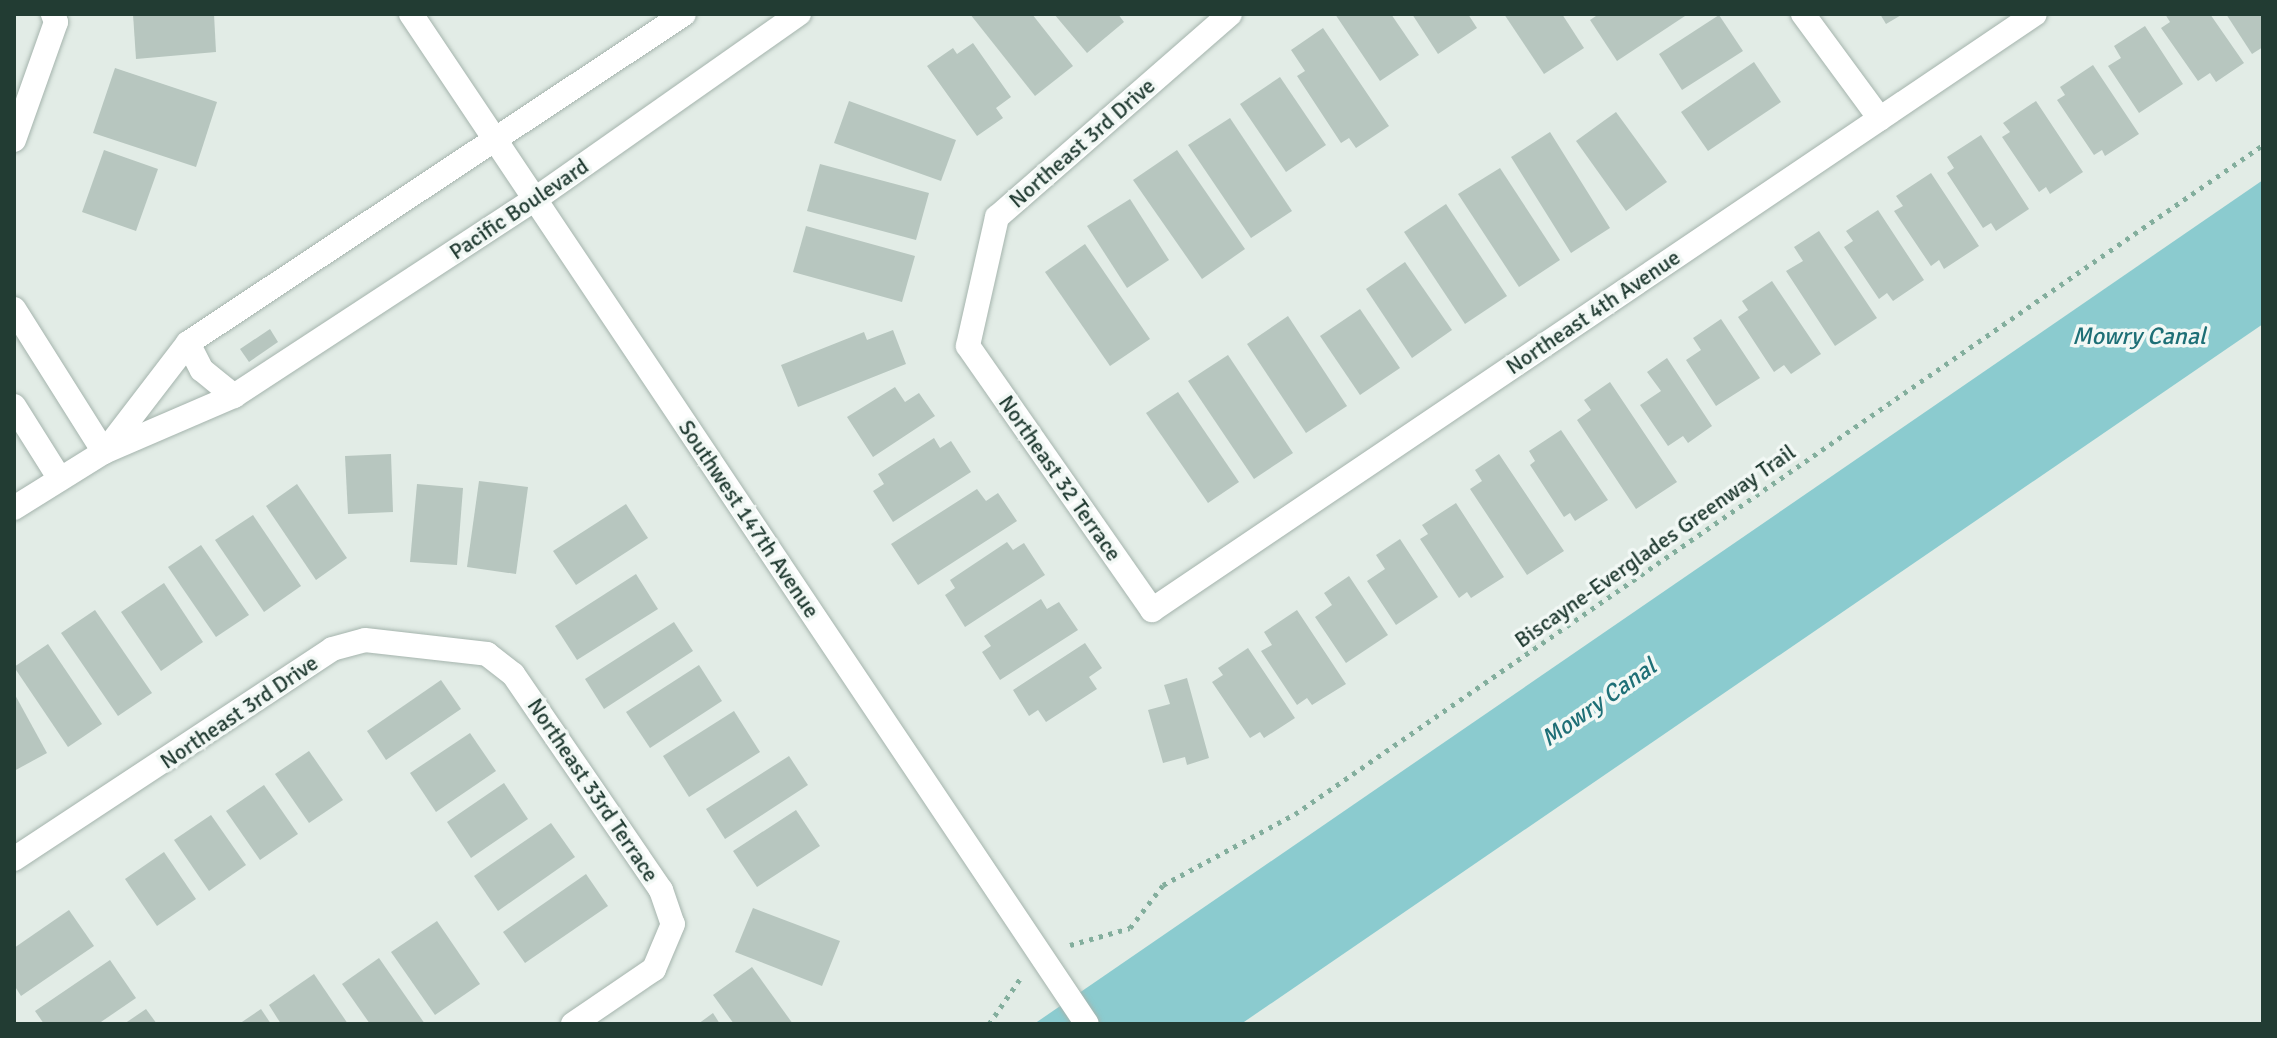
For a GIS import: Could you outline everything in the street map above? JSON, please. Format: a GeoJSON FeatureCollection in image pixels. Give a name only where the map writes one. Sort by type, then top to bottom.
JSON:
{"type":"FeatureCollection","features":[{"type":"Feature","properties":{"kind":"street"},"geometry":{"type":"LineString","coordinates":[[14,140],[56,22],[53,14]]}},
{"type":"Feature","properties":{"kind":"street","name":"Southwest 147th Avenue"},"geometry":{"type":"LineString","coordinates":[[411,14],[1087,1024]]}},
{"type":"Feature","properties":{"kind":"street","name":"Pacific Boulevard"},"geometry":{"type":"LineString","coordinates":[[104,452],[188,343],[684,14]]}},
{"type":"Feature","properties":{"kind":"street","name":"Pacific Boulevard"},"geometry":{"type":"LineString","coordinates":[[14,508],[104,452],[234,396],[534,200],[799,14]]}},
{"type":"Feature","properties":{"kind":"street","name":"Northeast 3rd Drive"},"geometry":{"type":"LineString","coordinates":[[968,346],[997,217],[1230,14]]}},
{"type":"Feature","properties":{"kind":"street"},"geometry":{"type":"LineString","coordinates":[[1803,14],[1880,119]]}},
{"type":"Feature","properties":{"kind":"street","name":"Northeast 4th Avenue"},"geometry":{"type":"LineString","coordinates":[[1152,610],[2035,14]]}},
{"type":"Feature","properties":{"kind":"street"},"geometry":{"type":"LineString","coordinates":[[14,309],[104,452]]}},
{"type":"Feature","properties":{"kind":"street"},"geometry":{"type":"LineString","coordinates":[[188,343],[202,370],[234,396]]}},
{"type":"Feature","properties":{"kind":"street","name":"Northeast 32 Terrace"},"geometry":{"type":"LineString","coordinates":[[968,346],[1152,610]]}},
{"type":"Feature","properties":{"kind":"street"},"geometry":{"type":"LineString","coordinates":[[14,406],[60,479]]}},
{"type":"Feature","properties":{"kind":"street","name":"Northeast 3rd Drive"},"geometry":{"type":"LineString","coordinates":[[14,859],[332,649],[365,640],[487,654]]}},
{"type":"Feature","properties":{"kind":"street","name":"Northeast 33rd Terrace"},"geometry":{"type":"LineString","coordinates":[[487,654],[513,674],[661,890],[673,924],[670,941],[654,969],[573,1024]]}},
{"type":"Feature","properties":{"kind":"path","name":"Biscayne-Everglades Greenway Trail"},"geometry":{"type":"LineString","coordinates":[[1059,948],[1138,922],[1163,885],[1295,814],[2263,145]]}},
{"type":"Feature","properties":{"kind":"path"},"geometry":{"type":"LineString","coordinates":[[989,1024],[1027,971]]}},
{"type":"Feature","properties":{"kind":"water","name":"Mowry Canal"},"geometry":{"type":"Polygon","coordinates":[[[2263,180],[2263,324],[1241,1024],[1034,1024],[2263,180]]]}},
{"type":"Feature","properties":{"kind":"building"},"geometry":{"type":"Polygon","coordinates":[[[133,14],[214,14],[216,52],[136,59],[133,14]]]}},
{"type":"Feature","properties":{"kind":"building"},"geometry":{"type":"Polygon","coordinates":[[[970,14],[1032,14],[1073,66],[1035,96],[970,14]]]}},
{"type":"Feature","properties":{"kind":"building"},"geometry":{"type":"Polygon","coordinates":[[[1054,14],[1118,14],[1124,22],[1087,53],[1054,14]]]}},
{"type":"Feature","properties":{"kind":"building"},"geometry":{"type":"Polygon","coordinates":[[[1335,14],[1391,14],[1419,55],[1380,81],[1335,14]]]}},
{"type":"Feature","properties":{"kind":"building"},"geometry":{"type":"Polygon","coordinates":[[[1412,14],[1468,14],[1477,28],[1438,54],[1412,14]]]}},
{"type":"Feature","properties":{"kind":"building"},"geometry":{"type":"Polygon","coordinates":[[[1504,14],[1562,14],[1584,48],[1544,74],[1504,14]]]}},
{"type":"Feature","properties":{"kind":"building"},"geometry":{"type":"Polygon","coordinates":[[[1599,14],[1688,14],[1617,61],[1590,20],[1599,14]]]}},
{"type":"Feature","properties":{"kind":"building"},"geometry":{"type":"Polygon","coordinates":[[[1880,14],[1903,14],[1886,24],[1880,14]]]}},
{"type":"Feature","properties":{"kind":"building"},"geometry":{"type":"Polygon","coordinates":[[[2165,14],[2210,14],[2244,63],[2216,82],[2210,73],[2198,81],[2161,28],[2170,22],[2165,14]]]}},
{"type":"Feature","properties":{"kind":"building"},"geometry":{"type":"Polygon","coordinates":[[[2226,14],[2263,14],[2263,47],[2252,54],[2226,14]]]}},
{"type":"Feature","properties":{"kind":"building"},"geometry":{"type":"Polygon","coordinates":[[[1719,15],[1743,51],[1682,90],[1659,54],[1719,15]]]}},
{"type":"Feature","properties":{"kind":"building"},"geometry":{"type":"Polygon","coordinates":[[[2145,26],[2183,84],[2139,113],[2108,66],[2121,58],[2114,46],[2145,26]]]}},
{"type":"Feature","properties":{"kind":"building"},"geometry":{"type":"Polygon","coordinates":[[[1323,28],[1389,126],[1356,148],[1349,138],[1341,143],[1297,76],[1305,71],[1291,50],[1323,28]]]}},
{"type":"Feature","properties":{"kind":"building"},"geometry":{"type":"Polygon","coordinates":[[[973,43],[1011,97],[996,108],[1003,118],[977,136],[927,66],[953,48],[957,54],[973,43]]]}},
{"type":"Feature","properties":{"kind":"building"},"geometry":{"type":"Polygon","coordinates":[[[1754,62],[1781,102],[1708,151],[1681,112],[1754,62]]]}},
{"type":"Feature","properties":{"kind":"building"},"geometry":{"type":"Polygon","coordinates":[[[2093,65],[2139,134],[2105,156],[2102,150],[2094,155],[2057,100],[2065,95],[2060,87],[2093,65]]]}},
{"type":"Feature","properties":{"kind":"building"},"geometry":{"type":"Polygon","coordinates":[[[115,68],[217,102],[196,167],[93,133],[115,68]]]}},
{"type":"Feature","properties":{"kind":"building"},"geometry":{"type":"Polygon","coordinates":[[[1280,77],[1326,145],[1286,172],[1240,104],[1280,77]]]}},
{"type":"Feature","properties":{"kind":"building"},"geometry":{"type":"Polygon","coordinates":[[[849,101],[956,140],[941,181],[834,143],[849,101]]]}},
{"type":"Feature","properties":{"kind":"building"},"geometry":{"type":"Polygon","coordinates":[[[2036,101],[2083,172],[2050,194],[2046,187],[2039,192],[2002,137],[2010,132],[2003,123],[2036,101]]]}},
{"type":"Feature","properties":{"kind":"building"},"geometry":{"type":"Polygon","coordinates":[[[1616,112],[1667,182],[1626,211],[1576,141],[1616,112]]]}},
{"type":"Feature","properties":{"kind":"building"},"geometry":{"type":"Polygon","coordinates":[[[1230,118],[1292,211],[1251,238],[1188,145],[1230,118]]]}},
{"type":"Feature","properties":{"kind":"building"},"geometry":{"type":"Polygon","coordinates":[[[1550,132],[1610,228],[1571,253],[1511,157],[1550,132]]]}},
{"type":"Feature","properties":{"kind":"building"},"geometry":{"type":"Polygon","coordinates":[[[1981,135],[2029,209],[1996,231],[1991,223],[1983,228],[1947,173],[1954,168],[1947,157],[1981,135]]]}},
{"type":"Feature","properties":{"kind":"building"},"geometry":{"type":"Polygon","coordinates":[[[104,150],[158,169],[136,231],[82,212],[104,150]]]}},
{"type":"Feature","properties":{"kind":"building"},"geometry":{"type":"Polygon","coordinates":[[[1177,150],[1245,249],[1202,279],[1133,180],[1177,150]]]}},
{"type":"Feature","properties":{"kind":"building"},"geometry":{"type":"Polygon","coordinates":[[[820,164],[929,193],[916,240],[807,211],[820,164]]]}},
{"type":"Feature","properties":{"kind":"building"},"geometry":{"type":"Polygon","coordinates":[[[1500,168],[1560,260],[1519,287],[1458,194],[1500,168]]]}},
{"type":"Feature","properties":{"kind":"building"},"geometry":{"type":"Polygon","coordinates":[[[1931,173],[1979,246],[1944,269],[1939,260],[1931,266],[1894,211],[1903,206],[1896,196],[1931,173]]]}},
{"type":"Feature","properties":{"kind":"building"},"geometry":{"type":"Polygon","coordinates":[[[1130,199],[1169,260],[1127,288],[1087,226],[1130,199]]]}},
{"type":"Feature","properties":{"kind":"building"},"geometry":{"type":"Polygon","coordinates":[[[1446,204],[1507,296],[1465,324],[1404,232],[1446,204]]]}},
{"type":"Feature","properties":{"kind":"building"},"geometry":{"type":"Polygon","coordinates":[[[1878,210],[1924,280],[1893,301],[1887,293],[1879,299],[1844,247],[1853,241],[1846,231],[1878,210]]]}},
{"type":"Feature","properties":{"kind":"building"},"geometry":{"type":"Polygon","coordinates":[[[806,226],[915,256],[902,302],[793,272],[806,226]]]}},
{"type":"Feature","properties":{"kind":"building"},"geometry":{"type":"Polygon","coordinates":[[[1819,231],[1877,318],[1835,346],[1786,271],[1803,261],[1794,247],[1819,231]]]}},
{"type":"Feature","properties":{"kind":"building"},"geometry":{"type":"Polygon","coordinates":[[[1085,244],[1150,339],[1110,366],[1045,272],[1085,244]]]}},
{"type":"Feature","properties":{"kind":"building"},"geometry":{"type":"Polygon","coordinates":[[[1405,262],[1452,330],[1412,358],[1366,289],[1405,262]]]}},
{"type":"Feature","properties":{"kind":"building"},"geometry":{"type":"Polygon","coordinates":[[[1772,281],[1821,354],[1791,374],[1784,365],[1774,372],[1738,317],[1748,310],[1742,301],[1772,281]]]}},
{"type":"Feature","properties":{"kind":"building"},"geometry":{"type":"Polygon","coordinates":[[[1360,309],[1400,368],[1360,395],[1320,336],[1360,309]]]}},
{"type":"Feature","properties":{"kind":"building"},"geometry":{"type":"Polygon","coordinates":[[[1288,316],[1347,406],[1306,433],[1247,344],[1288,316]]]}},
{"type":"Feature","properties":{"kind":"building"},"geometry":{"type":"Polygon","coordinates":[[[1721,319],[1760,378],[1716,406],[1686,360],[1701,350],[1693,338],[1721,319]]]}},
{"type":"Feature","properties":{"kind":"building"},"geometry":{"type":"Polygon","coordinates":[[[270,329],[278,342],[249,362],[240,349],[270,329]]]}},
{"type":"Feature","properties":{"kind":"building"},"geometry":{"type":"Polygon","coordinates":[[[893,330],[906,364],[798,407],[781,365],[864,332],[867,340],[893,330]]]}},
{"type":"Feature","properties":{"kind":"building"},"geometry":{"type":"Polygon","coordinates":[[[1228,355],[1293,453],[1254,479],[1188,381],[1228,355]]]}},
{"type":"Feature","properties":{"kind":"building"},"geometry":{"type":"Polygon","coordinates":[[[1667,358],[1712,426],[1688,443],[1683,436],[1668,446],[1640,405],[1661,391],[1647,372],[1667,358]]]}},
{"type":"Feature","properties":{"kind":"building"},"geometry":{"type":"Polygon","coordinates":[[[1610,382],[1677,482],[1636,509],[1577,420],[1591,410],[1584,400],[1610,382]]]}},
{"type":"Feature","properties":{"kind":"building"},"geometry":{"type":"Polygon","coordinates":[[[895,387],[905,402],[919,393],[935,416],[873,457],[847,417],[895,387]]]}},
{"type":"Feature","properties":{"kind":"building"},"geometry":{"type":"Polygon","coordinates":[[[1178,392],[1239,482],[1208,503],[1146,413],[1178,392]]]}},
{"type":"Feature","properties":{"kind":"building"},"geometry":{"type":"Polygon","coordinates":[[[1561,430],[1608,500],[1575,521],[1570,513],[1564,517],[1530,465],[1535,461],[1529,451],[1561,430]]]}},
{"type":"Feature","properties":{"kind":"building"},"geometry":{"type":"Polygon","coordinates":[[[934,438],[940,448],[951,441],[971,472],[893,522],[873,491],[884,484],[878,474],[934,438]]]}},
{"type":"Feature","properties":{"kind":"building"},"geometry":{"type":"Polygon","coordinates":[[[391,454],[393,512],[348,514],[345,456],[391,454]]]}},
{"type":"Feature","properties":{"kind":"building"},"geometry":{"type":"Polygon","coordinates":[[[1499,454],[1564,551],[1527,575],[1470,489],[1482,481],[1475,470],[1499,454]]]}},
{"type":"Feature","properties":{"kind":"building"},"geometry":{"type":"Polygon","coordinates":[[[479,481],[528,487],[516,574],[467,567],[479,481]]]}},
{"type":"Feature","properties":{"kind":"building"},"geometry":{"type":"Polygon","coordinates":[[[297,484],[347,558],[316,580],[266,506],[297,484]]]}},
{"type":"Feature","properties":{"kind":"building"},"geometry":{"type":"Polygon","coordinates":[[[417,484],[463,488],[457,565],[410,562],[417,484]]]}},
{"type":"Feature","properties":{"kind":"building"},"geometry":{"type":"Polygon","coordinates":[[[977,489],[986,501],[998,493],[1017,521],[918,585],[891,544],[977,489]]]}},
{"type":"Feature","properties":{"kind":"building"},"geometry":{"type":"Polygon","coordinates":[[[1456,503],[1504,577],[1471,598],[1467,592],[1459,598],[1420,539],[1428,534],[1422,525],[1456,503]]]}},
{"type":"Feature","properties":{"kind":"building"},"geometry":{"type":"Polygon","coordinates":[[[626,504],[648,538],[576,585],[553,551],[626,504]]]}},
{"type":"Feature","properties":{"kind":"building"},"geometry":{"type":"Polygon","coordinates":[[[253,515],[301,586],[264,612],[215,540],[253,515]]]}},
{"type":"Feature","properties":{"kind":"building"},"geometry":{"type":"Polygon","coordinates":[[[1400,539],[1438,597],[1396,625],[1367,581],[1385,569],[1376,555],[1400,539]]]}},
{"type":"Feature","properties":{"kind":"building"},"geometry":{"type":"Polygon","coordinates":[[[1007,542],[1013,550],[1024,543],[1045,575],[965,627],[945,595],[955,588],[950,580],[1007,542]]]}},
{"type":"Feature","properties":{"kind":"building"},"geometry":{"type":"Polygon","coordinates":[[[201,545],[249,615],[216,637],[168,567],[201,545]]]}},
{"type":"Feature","properties":{"kind":"building"},"geometry":{"type":"Polygon","coordinates":[[[636,574],[658,609],[577,660],[555,626],[636,574]]]}},
{"type":"Feature","properties":{"kind":"building"},"geometry":{"type":"Polygon","coordinates":[[[1349,576],[1388,635],[1346,663],[1315,617],[1332,605],[1324,593],[1349,576]]]}},
{"type":"Feature","properties":{"kind":"building"},"geometry":{"type":"Polygon","coordinates":[[[164,583],[203,642],[161,671],[121,612],[164,583]]]}},
{"type":"Feature","properties":{"kind":"building"},"geometry":{"type":"Polygon","coordinates":[[[1041,599],[1047,609],[1059,602],[1078,630],[1000,680],[982,652],[991,646],[984,636],[1041,599]]]}},
{"type":"Feature","properties":{"kind":"building"},"geometry":{"type":"Polygon","coordinates":[[[95,610],[152,693],[118,716],[61,633],[95,610]]]}},
{"type":"Feature","properties":{"kind":"building"},"geometry":{"type":"Polygon","coordinates":[[[1297,610],[1346,684],[1312,705],[1307,698],[1297,705],[1261,651],[1272,645],[1264,632],[1297,610]]]}},
{"type":"Feature","properties":{"kind":"building"},"geometry":{"type":"Polygon","coordinates":[[[674,622],[693,651],[604,709],[585,679],[674,622]]]}},
{"type":"Feature","properties":{"kind":"building"},"geometry":{"type":"Polygon","coordinates":[[[1085,643],[1102,668],[1089,677],[1097,689],[1046,722],[1038,710],[1029,716],[1013,690],[1085,643]]]}},
{"type":"Feature","properties":{"kind":"building"},"geometry":{"type":"Polygon","coordinates":[[[48,644],[102,724],[68,747],[14,667],[48,644]]]}},
{"type":"Feature","properties":{"kind":"building"},"geometry":{"type":"Polygon","coordinates":[[[1248,648],[1295,718],[1264,738],[1260,732],[1250,738],[1212,682],[1223,675],[1218,668],[1248,648]]]}},
{"type":"Feature","properties":{"kind":"building"},"geometry":{"type":"Polygon","coordinates":[[[699,665],[722,701],[650,748],[626,712],[699,665]]]}},
{"type":"Feature","properties":{"kind":"building"},"geometry":{"type":"Polygon","coordinates":[[[1187,678],[1209,758],[1187,765],[1185,757],[1163,763],[1148,710],[1170,704],[1164,685],[1187,678]]]}},
{"type":"Feature","properties":{"kind":"building"},"geometry":{"type":"Polygon","coordinates":[[[441,680],[461,709],[386,760],[367,731],[441,680]]]}},
{"type":"Feature","properties":{"kind":"building"},"geometry":{"type":"Polygon","coordinates":[[[14,693],[47,753],[14,771],[14,693]]]}},
{"type":"Feature","properties":{"kind":"building"},"geometry":{"type":"Polygon","coordinates":[[[734,711],[760,752],[689,797],[663,756],[734,711]]]}},
{"type":"Feature","properties":{"kind":"building"},"geometry":{"type":"Polygon","coordinates":[[[470,733],[496,771],[436,812],[410,773],[470,733]]]}},
{"type":"Feature","properties":{"kind":"building"},"geometry":{"type":"Polygon","coordinates":[[[309,751],[343,800],[309,823],[275,774],[309,751]]]}},
{"type":"Feature","properties":{"kind":"building"},"geometry":{"type":"Polygon","coordinates":[[[789,756],[808,785],[725,839],[706,809],[789,756]]]}},
{"type":"Feature","properties":{"kind":"building"},"geometry":{"type":"Polygon","coordinates":[[[504,783],[528,819],[471,858],[447,822],[504,783]]]}},
{"type":"Feature","properties":{"kind":"building"},"geometry":{"type":"Polygon","coordinates":[[[264,785],[298,834],[260,860],[226,811],[264,785]]]}},
{"type":"Feature","properties":{"kind":"building"},"geometry":{"type":"Polygon","coordinates":[[[796,810],[820,846],[757,887],[733,851],[796,810]]]}},
{"type":"Feature","properties":{"kind":"building"},"geometry":{"type":"Polygon","coordinates":[[[211,815],[246,865],[209,891],[174,840],[211,815]]]}},
{"type":"Feature","properties":{"kind":"building"},"geometry":{"type":"Polygon","coordinates":[[[551,823],[575,857],[498,911],[474,876],[551,823]]]}},
{"type":"Feature","properties":{"kind":"building"},"geometry":{"type":"Polygon","coordinates":[[[164,852],[196,899],[157,926],[125,879],[164,852]]]}},
{"type":"Feature","properties":{"kind":"building"},"geometry":{"type":"Polygon","coordinates":[[[586,874],[608,906],[525,963],[503,932],[586,874]]]}},
{"type":"Feature","properties":{"kind":"building"},"geometry":{"type":"Polygon","coordinates":[[[753,908],[840,941],[822,986],[735,952],[753,908]]]}},
{"type":"Feature","properties":{"kind":"building"},"geometry":{"type":"Polygon","coordinates":[[[69,910],[94,946],[21,996],[14,985],[14,948],[69,910]]]}},
{"type":"Feature","properties":{"kind":"building"},"geometry":{"type":"Polygon","coordinates":[[[437,921],[480,984],[435,1015],[391,952],[437,921]]]}},
{"type":"Feature","properties":{"kind":"building"},"geometry":{"type":"Polygon","coordinates":[[[379,958],[425,1024],[370,1024],[342,984],[379,958]]]}},
{"type":"Feature","properties":{"kind":"building"},"geometry":{"type":"Polygon","coordinates":[[[110,960],[136,998],[98,1024],[44,1024],[35,1011],[110,960]]]}},
{"type":"Feature","properties":{"kind":"building"},"geometry":{"type":"Polygon","coordinates":[[[752,967],[793,1024],[734,1024],[713,995],[752,967]]]}},
{"type":"Feature","properties":{"kind":"building"},"geometry":{"type":"Polygon","coordinates":[[[314,974],[348,1024],[281,1024],[269,1005],[314,974]]]}},
{"type":"Feature","properties":{"kind":"building"},"geometry":{"type":"Polygon","coordinates":[[[146,1009],[157,1024],[124,1024],[146,1009]]]}},
{"type":"Feature","properties":{"kind":"building"},"geometry":{"type":"Polygon","coordinates":[[[261,1009],[271,1024],[239,1024],[261,1009]]]}},
{"type":"Feature","properties":{"kind":"building"},"geometry":{"type":"Polygon","coordinates":[[[713,1013],[720,1024],[698,1024],[713,1013]]]}}]}
